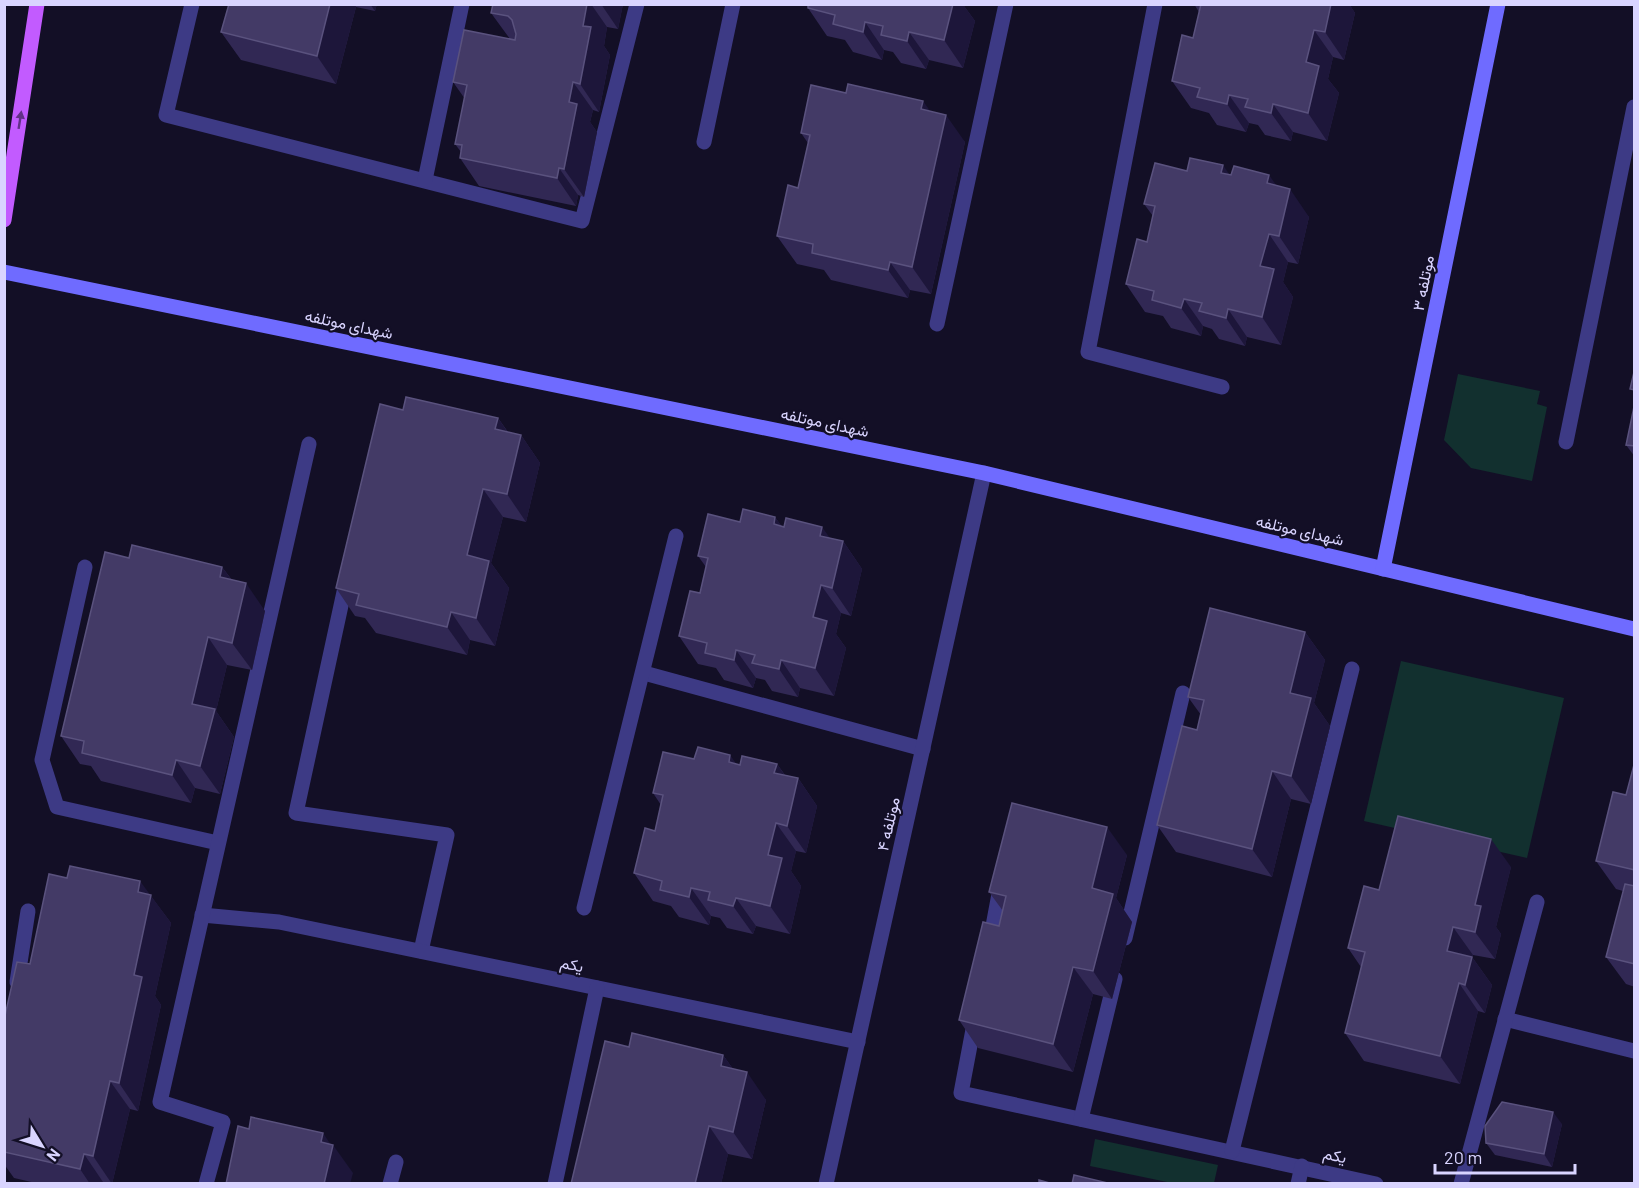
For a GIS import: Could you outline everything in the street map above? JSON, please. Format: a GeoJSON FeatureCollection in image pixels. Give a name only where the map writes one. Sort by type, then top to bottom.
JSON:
{"type":"FeatureCollection","features":[{"type":"Feature","properties":{"kind":"main road"},"geometry":{"type":"LineString","coordinates":[[4,220],[37,4]]}},
{"type":"Feature","properties":{"kind":"street"},"geometry":{"type":"LineString","coordinates":[[192,4],[166,115],[582,220],[637,4]]}},
{"type":"Feature","properties":{"kind":"street"},"geometry":{"type":"LineString","coordinates":[[424,180],[462,4]]}},
{"type":"Feature","properties":{"kind":"street"},"geometry":{"type":"LineString","coordinates":[[704,142],[733,4]]}},
{"type":"Feature","properties":{"kind":"street"},"geometry":{"type":"LineString","coordinates":[[937,324],[1006,4]]}},
{"type":"Feature","properties":{"kind":"street"},"geometry":{"type":"LineString","coordinates":[[1155,4],[1088,352],[1222,387]]}},
{"type":"Feature","properties":{"kind":"street","name":"موتلفه ۳"},"geometry":{"type":"LineString","coordinates":[[1383,569],[1498,4]]}},
{"type":"Feature","properties":{"kind":"street"},"geometry":{"type":"LineString","coordinates":[[1566,442],[1635,107]]}},
{"type":"Feature","properties":{"kind":"street","name":"شهدای موتلفه"},"geometry":{"type":"LineString","coordinates":[[4,272],[984,473],[1635,629]]}},
{"type":"Feature","properties":{"kind":"street"},"geometry":{"type":"LineString","coordinates":[[206,1184],[223,1122],[160,1102],[309,444]]}},
{"type":"Feature","properties":{"kind":"street","name":"موتلفه ۴"},"geometry":{"type":"LineString","coordinates":[[826,1184],[984,473]]}},
{"type":"Feature","properties":{"kind":"street"},"geometry":{"type":"LineString","coordinates":[[584,908],[644,673],[676,536]]}},
{"type":"Feature","properties":{"kind":"street"},"geometry":{"type":"LineString","coordinates":[[350,562],[296,813],[447,835],[421,951]]}},
{"type":"Feature","properties":{"kind":"street"},"geometry":{"type":"LineString","coordinates":[[85,567],[42,760],[57,807],[218,843]]}},
{"type":"Feature","properties":{"kind":"street"},"geometry":{"type":"LineString","coordinates":[[1232,1151],[1352,669]]}},
{"type":"Feature","properties":{"kind":"street"},"geometry":{"type":"LineString","coordinates":[[644,673],[923,749]]}},
{"type":"Feature","properties":{"kind":"street"},"geometry":{"type":"LineString","coordinates":[[1081,1119],[1183,693]]}},
{"type":"Feature","properties":{"kind":"street"},"geometry":{"type":"LineString","coordinates":[[987,957],[1005,866]]}},
{"type":"Feature","properties":{"kind":"street"},"geometry":{"type":"LineString","coordinates":[[1461,1184],[1537,902]]}},
{"type":"Feature","properties":{"kind":"street"},"geometry":{"type":"LineString","coordinates":[[15,1001],[28,911]]}},
{"type":"Feature","properties":{"kind":"street","name":"یکم"},"geometry":{"type":"LineString","coordinates":[[202,915],[279,922],[858,1042]]}},
{"type":"Feature","properties":{"kind":"street"},"geometry":{"type":"LineString","coordinates":[[555,1184],[597,988]]}},
{"type":"Feature","properties":{"kind":"street"},"geometry":{"type":"LineString","coordinates":[[978,1002],[961,1093],[1302,1166]]}},
{"type":"Feature","properties":{"kind":"street"},"geometry":{"type":"LineString","coordinates":[[1505,1019],[1635,1051]]}},
{"type":"Feature","properties":{"kind":"street"},"geometry":{"type":"LineString","coordinates":[[390,1184],[396,1162]]}},
{"type":"Feature","properties":{"kind":"street","name":"یکم"},"geometry":{"type":"LineString","coordinates":[[1298,1184],[1302,1166],[1376,1184]]}},
{"type":"Feature","properties":{"kind":"green space"},"geometry":{"type":"Polygon","coordinates":[[[1458,374],[1540,391],[1537,404],[1547,407],[1532,481],[1471,468],[1444,440],[1458,374]]]}},
{"type":"Feature","properties":{"kind":"green space"},"geometry":{"type":"Polygon","coordinates":[[[1401,661],[1564,698],[1527,858],[1364,821],[1401,661]]]}},
{"type":"Feature","properties":{"kind":"green space"},"geometry":{"type":"Polygon","coordinates":[[[1095,1139],[1218,1165],[1214,1183],[1172,1183],[1090,1166],[1095,1139]]]}},
{"type":"Feature","properties":{"kind":"building"},"geometry":{"type":"Polygon","coordinates":[[[229,4],[330,4],[317,56],[221,32],[229,4]]]}},
{"type":"Feature","properties":{"kind":"building"},"geometry":{"type":"Polygon","coordinates":[[[493,4],[587,4],[583,26],[591,27],[580,84],[573,82],[569,102],[577,104],[564,169],[559,168],[557,178],[460,158],[462,145],[455,144],[467,85],[453,82],[464,30],[515,40],[516,34],[512,20],[508,16],[491,13],[493,4]]]}},
{"type":"Feature","properties":{"kind":"building"},"geometry":{"type":"Polygon","coordinates":[[[808,4],[953,4],[944,40],[909,32],[907,41],[881,35],[883,26],[865,22],[863,32],[833,24],[835,15],[808,8],[808,4]]]}},
{"type":"Feature","properties":{"kind":"building"},"geometry":{"type":"Polygon","coordinates":[[[1201,4],[1331,4],[1325,32],[1314,30],[1306,62],[1319,66],[1308,113],[1273,104],[1271,113],[1245,107],[1248,99],[1229,95],[1227,104],[1197,97],[1200,88],[1172,81],[1182,35],[1193,38],[1201,4]]]}},
{"type":"Feature","properties":{"kind":"building"},"geometry":{"type":"Polygon","coordinates":[[[848,84],[923,101],[921,109],[946,115],[912,267],[890,262],[888,270],[812,253],[813,244],[777,236],[788,185],[798,188],[810,135],[801,133],[811,85],[846,93],[848,84]]]}},
{"type":"Feature","properties":{"kind":"building"},"geometry":{"type":"Polygon","coordinates":[[[1190,158],[1223,165],[1221,173],[1231,175],[1234,166],[1269,175],[1267,183],[1290,189],[1279,236],[1269,234],[1260,266],[1274,269],[1262,317],[1228,309],[1226,318],[1199,311],[1202,303],[1184,299],[1181,308],[1152,300],[1154,291],[1126,284],[1137,239],[1147,242],[1155,206],[1144,204],[1155,163],[1187,171],[1190,158]]]}},
{"type":"Feature","properties":{"kind":"building"},"geometry":{"type":"Polygon","coordinates":[[[1635,368],[1635,390],[1630,389],[1635,368]]]}},
{"type":"Feature","properties":{"kind":"building"},"geometry":{"type":"Polygon","coordinates":[[[406,397],[498,418],[495,429],[521,435],[507,494],[483,489],[467,555],[489,561],[476,618],[451,612],[447,627],[356,605],[359,594],[336,588],[380,404],[403,410],[406,397]]]}},
{"type":"Feature","properties":{"kind":"building"},"geometry":{"type":"Polygon","coordinates":[[[1635,402],[1635,446],[1626,445],[1635,402]]]}},
{"type":"Feature","properties":{"kind":"building"},"geometry":{"type":"Polygon","coordinates":[[[743,509],[775,517],[774,524],[784,527],[786,518],[822,527],[820,536],[843,541],[832,588],[821,585],[813,617],[827,621],[815,668],[781,660],[779,669],[752,663],[755,655],[736,650],[734,660],[705,653],[707,643],[679,636],[690,591],[700,593],[708,558],[698,556],[708,514],[740,522],[743,509]]]}},
{"type":"Feature","properties":{"kind":"building"},"geometry":{"type":"Polygon","coordinates":[[[132,545],[222,567],[220,577],[246,583],[232,643],[208,637],[192,704],[215,709],[200,766],[176,760],[172,775],[82,753],[84,741],[61,736],[105,552],[129,558],[132,545]]]}},
{"type":"Feature","properties":{"kind":"building"},"geometry":{"type":"Polygon","coordinates":[[[1210,608],[1305,632],[1290,693],[1311,698],[1291,776],[1272,771],[1252,849],[1157,825],[1182,726],[1197,730],[1204,700],[1188,697],[1210,608]]]}},
{"type":"Feature","properties":{"kind":"building"},"geometry":{"type":"Polygon","coordinates":[[[698,747],[730,755],[729,762],[740,765],[742,756],[777,764],[774,773],[798,778],[787,826],[776,823],[768,855],[782,858],[770,906],[736,898],[733,906],[708,900],[710,892],[691,888],[689,897],[660,890],[662,881],[634,873],[645,828],[655,831],[663,795],[653,793],[663,752],[694,759],[698,747]]]}},
{"type":"Feature","properties":{"kind":"building"},"geometry":{"type":"Polygon","coordinates":[[[1635,761],[1635,870],[1596,861],[1613,792],[1626,795],[1635,761]]]}},
{"type":"Feature","properties":{"kind":"building"},"geometry":{"type":"Polygon","coordinates":[[[1012,803],[1107,827],[1092,888],[1113,894],[1093,971],[1073,967],[1053,1044],[959,1020],[983,922],[999,926],[1006,896],[989,892],[1012,803]]]}},
{"type":"Feature","properties":{"kind":"building"},"geometry":{"type":"Polygon","coordinates":[[[1398,816],[1491,839],[1475,905],[1481,906],[1475,932],[1453,927],[1447,951],[1472,957],[1465,985],[1459,983],[1440,1056],[1345,1033],[1365,952],[1348,948],[1364,886],[1379,890],[1398,816]]]}},
{"type":"Feature","properties":{"kind":"building"},"geometry":{"type":"Polygon","coordinates":[[[70,866],[140,881],[138,892],[151,895],[134,975],[142,977],[119,1083],[110,1081],[93,1156],[84,1154],[80,1169],[4,1152],[4,1020],[17,962],[30,964],[49,874],[67,878],[70,866]]]}},
{"type":"Feature","properties":{"kind":"building"},"geometry":{"type":"Polygon","coordinates":[[[1625,884],[1635,886],[1635,964],[1606,957],[1625,884]]]}},
{"type":"Feature","properties":{"kind":"building"},"geometry":{"type":"Polygon","coordinates":[[[632,1033],[723,1055],[721,1066],[747,1072],[733,1132],[709,1126],[695,1184],[571,1184],[605,1041],[629,1047],[632,1033]]]}},
{"type":"Feature","properties":{"kind":"building"},"geometry":{"type":"Polygon","coordinates":[[[1502,1102],[1553,1112],[1544,1154],[1486,1143],[1485,1126],[1502,1102]]]}},
{"type":"Feature","properties":{"kind":"building"},"geometry":{"type":"Polygon","coordinates":[[[251,1117],[323,1133],[321,1142],[333,1145],[324,1184],[226,1184],[238,1126],[249,1129],[251,1117]]]}},
{"type":"Feature","properties":{"kind":"building"},"geometry":{"type":"Polygon","coordinates":[[[1074,1175],[1108,1183],[1108,1184],[1072,1184],[1074,1175]]]}},
{"type":"Feature","properties":{"kind":"building"},"geometry":{"type":"Polygon","coordinates":[[[1039,1180],[1053,1184],[1039,1184],[1039,1180]]]}}]}
